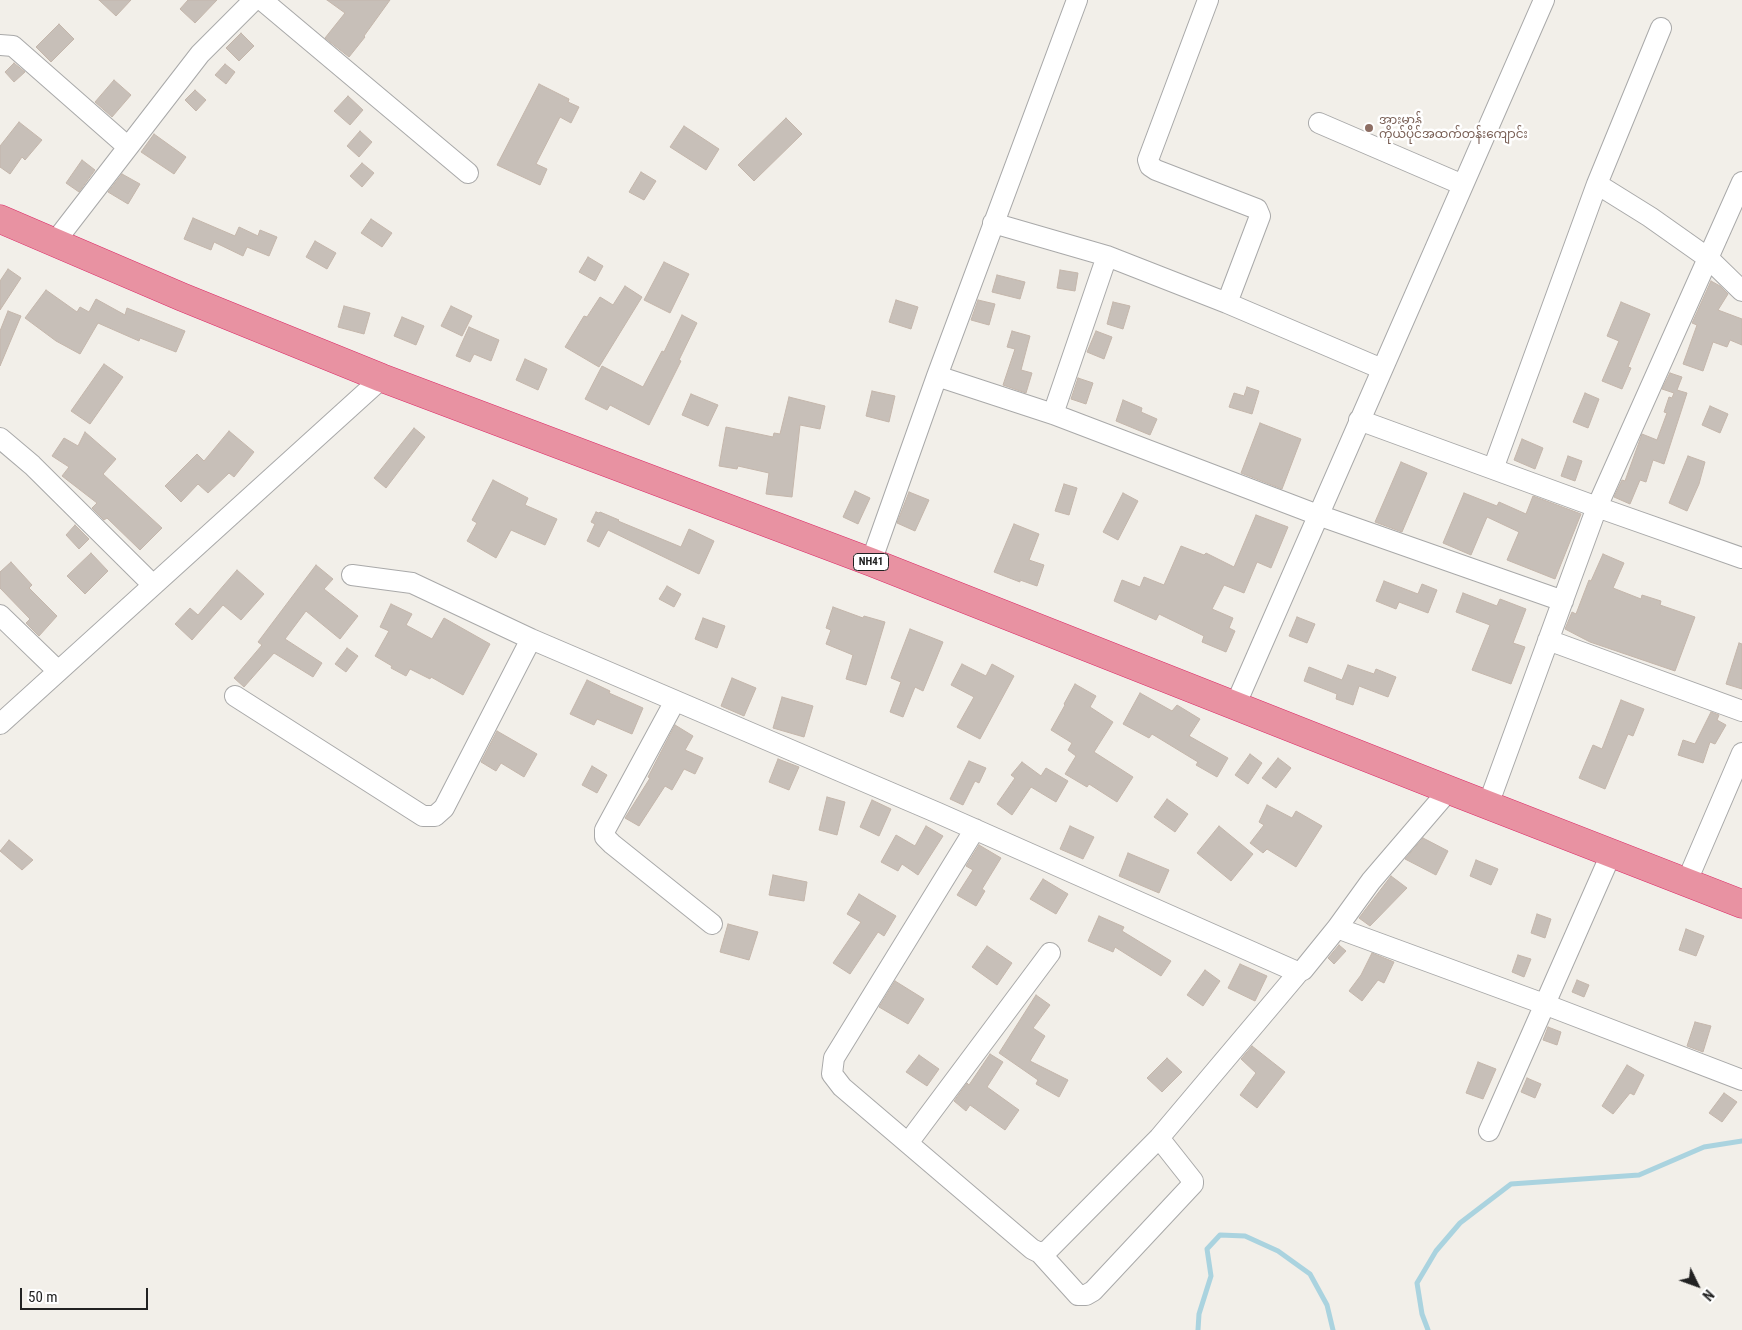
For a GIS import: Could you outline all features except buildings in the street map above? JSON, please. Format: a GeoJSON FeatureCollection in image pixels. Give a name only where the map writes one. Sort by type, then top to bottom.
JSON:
{"type":"FeatureCollection","features":[{"type":"Feature","properties":{"kind":"highway","name":"NH41"},"geometry":{"type":"LineString","coordinates":[[0,219],[382,378],[871,562],[1742,904]]}},
{"type":"Feature","properties":{"kind":"street"},"geometry":{"type":"LineString","coordinates":[[54,243],[200,54],[254,0]]}},
{"type":"Feature","properties":{"kind":"street"},"geometry":{"type":"LineString","coordinates":[[262,0],[468,172]]}},
{"type":"Feature","properties":{"kind":"street"},"geometry":{"type":"LineString","coordinates":[[871,562],[936,376],[1077,0]]}},
{"type":"Feature","properties":{"kind":"street"},"geometry":{"type":"LineString","coordinates":[[1208,0],[1148,160],[1150,166],[1156,170],[1257,209],[1260,216],[1227,303]]}},
{"type":"Feature","properties":{"kind":"street"},"geometry":{"type":"LineString","coordinates":[[1234,706],[1544,0]]}},
{"type":"Feature","properties":{"kind":"street"},"geometry":{"type":"LineString","coordinates":[[1493,469],[1597,184],[1661,28]]}},
{"type":"Feature","properties":{"kind":"street"},"geometry":{"type":"LineString","coordinates":[[0,44],[13,46],[128,147]]}},
{"type":"Feature","properties":{"kind":"street"},"geometry":{"type":"LineString","coordinates":[[1319,123],[1463,185]]}},
{"type":"Feature","properties":{"kind":"street"},"geometry":{"type":"LineString","coordinates":[[1488,805],[1597,508],[1742,182]]}},
{"type":"Feature","properties":{"kind":"street"},"geometry":{"type":"LineString","coordinates":[[1597,184],[1708,258],[1742,291]]}},
{"type":"Feature","properties":{"kind":"street"},"geometry":{"type":"LineString","coordinates":[[993,223],[1107,256],[1227,303],[1382,369]]}},
{"type":"Feature","properties":{"kind":"street"},"geometry":{"type":"LineString","coordinates":[[1053,414],[1107,256]]}},
{"type":"Feature","properties":{"kind":"street"},"geometry":{"type":"LineString","coordinates":[[936,376],[1053,414],[1318,515],[1563,601]]}},
{"type":"Feature","properties":{"kind":"street"},"geometry":{"type":"LineString","coordinates":[[0,724],[382,378]]}},
{"type":"Feature","properties":{"kind":"street"},"geometry":{"type":"LineString","coordinates":[[1359,420],[1597,508],[1742,558]]}},
{"type":"Feature","properties":{"kind":"street"},"geometry":{"type":"LineString","coordinates":[[0,438],[32,465],[153,585]]}},
{"type":"Feature","properties":{"kind":"street"},"geometry":{"type":"LineString","coordinates":[[352,575],[412,583],[531,639],[974,829],[1295,972],[1299,972]]}},
{"type":"Feature","properties":{"kind":"street"},"geometry":{"type":"LineString","coordinates":[[0,615],[58,671]]}},
{"type":"Feature","properties":{"kind":"street"},"geometry":{"type":"LineString","coordinates":[[235,696],[423,816],[435,816],[444,808],[531,639]]}},
{"type":"Feature","properties":{"kind":"street"},"geometry":{"type":"LineString","coordinates":[[1548,640],[1742,711]]}},
{"type":"Feature","properties":{"kind":"street"},"geometry":{"type":"LineString","coordinates":[[675,701],[605,830],[605,837],[712,924]]}},
{"type":"Feature","properties":{"kind":"street"},"geometry":{"type":"LineString","coordinates":[[1687,882],[1742,753]]}},
{"type":"Feature","properties":{"kind":"street"},"geometry":{"type":"LineString","coordinates":[[1040,1253],[1048,1250],[1159,1138],[1299,972],[1303,970],[1337,928],[1371,881],[1449,790]]}},
{"type":"Feature","properties":{"kind":"street"},"geometry":{"type":"LineString","coordinates":[[974,829],[834,1058],[832,1074],[842,1087],[1040,1253],[1078,1295],[1086,1295],[1093,1292],[1193,1184],[1193,1181],[1159,1138]]}},
{"type":"Feature","properties":{"kind":"street"},"geometry":{"type":"LineString","coordinates":[[1489,1131],[1611,854]]}},
{"type":"Feature","properties":{"kind":"street"},"geometry":{"type":"LineString","coordinates":[[1337,928],[1544,1004],[1742,1080]]}},
{"type":"Feature","properties":{"kind":"street"},"geometry":{"type":"LineString","coordinates":[[908,1143],[1050,953]]}},
{"type":"Feature","properties":{"kind":"waterway"},"geometry":{"type":"LineString","coordinates":[[1428,1330],[1422,1314],[1417,1283],[1436,1251],[1460,1223],[1511,1184],[1639,1175],[1704,1147],[1742,1141]]}},
{"type":"Feature","properties":{"kind":"waterway"},"geometry":{"type":"LineString","coordinates":[[1198,1330],[1199,1314],[1211,1276],[1207,1249],[1220,1235],[1245,1236],[1278,1251],[1310,1274],[1327,1305],[1333,1330]]}},
{"type":"Feature","properties":{"kind":"place","name":"အားမာန် ကိုယ်ပိုင်အထက်တန်းကျောင်း"},"geometry":{"type":"Point","coordinates":[1369,128]}}]}
